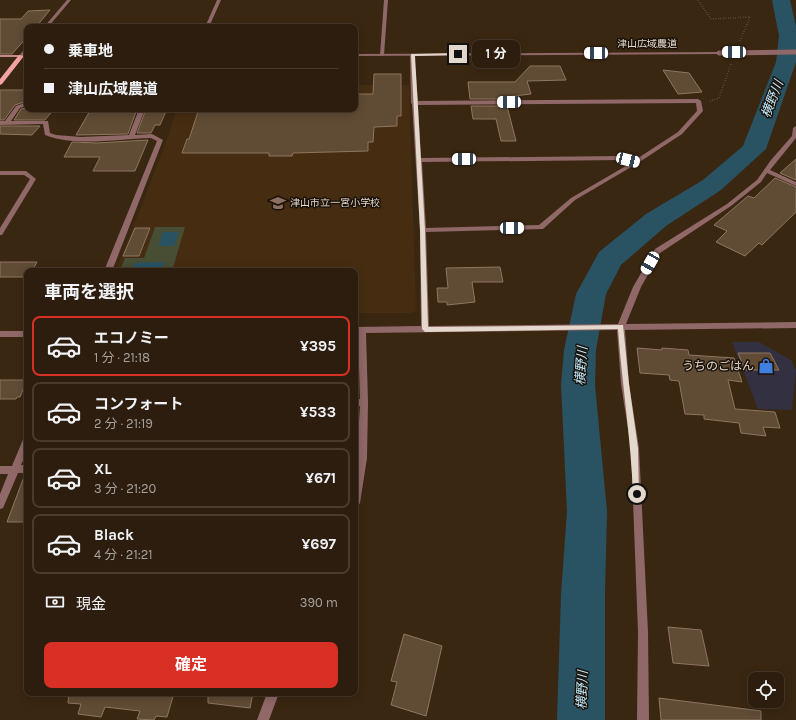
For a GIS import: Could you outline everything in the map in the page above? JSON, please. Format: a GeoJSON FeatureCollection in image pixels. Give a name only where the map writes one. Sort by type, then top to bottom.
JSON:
{"type":"FeatureCollection","features":[{"type":"Feature","properties":{"kind":"main road"},"geometry":{"type":"LineString","coordinates":[[0,56],[24,56]]}},
{"type":"Feature","properties":{"kind":"main road"},"geometry":{"type":"LineString","coordinates":[[0,83],[24,56]]}},
{"type":"Feature","properties":{"kind":"street"},"geometry":{"type":"LineString","coordinates":[[49,24],[69,0]]}},
{"type":"Feature","properties":{"kind":"street"},"geometry":{"type":"LineString","coordinates":[[208,24],[219,0]]}},
{"type":"Feature","properties":{"kind":"street"},"geometry":{"type":"LineString","coordinates":[[382,55],[386,0]]}},
{"type":"Feature","properties":{"kind":"street","name":"津山広域農道"},"geometry":{"type":"LineString","coordinates":[[358,55],[796,52]]}},
{"type":"Feature","properties":{"kind":"street"},"geometry":{"type":"LineString","coordinates":[[412,54],[423,230],[425,329]]}},
{"type":"Feature","properties":{"kind":"street"},"geometry":{"type":"LineString","coordinates":[[414,103],[698,101],[700,110],[680,133],[636,162],[573,199],[542,227],[423,230]]}},
{"type":"Feature","properties":{"kind":"street"},"geometry":{"type":"LineString","coordinates":[[7,123],[18,107],[24,105]]}},
{"type":"Feature","properties":{"kind":"street"},"geometry":{"type":"LineString","coordinates":[[132,136],[141,112]]}},
{"type":"Feature","properties":{"kind":"street"},"geometry":{"type":"LineString","coordinates":[[0,123],[46,122],[47,134],[52,137],[79,138],[152,136],[160,140],[109,268]]}},
{"type":"Feature","properties":{"kind":"street"},"geometry":{"type":"LineString","coordinates":[[643,720],[644,632],[635,448],[625,384],[620,327],[636,287],[657,251],[729,205],[759,181],[795,136],[796,128]]}},
{"type":"Feature","properties":{"kind":"street"},"geometry":{"type":"LineString","coordinates":[[418,160],[620,158],[636,162]]}},
{"type":"Feature","properties":{"kind":"street"},"geometry":{"type":"LineString","coordinates":[[767,171],[796,184]]}},
{"type":"Feature","properties":{"kind":"street"},"geometry":{"type":"LineString","coordinates":[[0,173],[26,173],[33,179],[0,233]]}},
{"type":"Feature","properties":{"kind":"street"},"geometry":{"type":"LineString","coordinates":[[358,484],[362,458],[359,402],[359,330],[796,325]]}},
{"type":"Feature","properties":{"kind":"street"},"geometry":{"type":"LineString","coordinates":[[0,334],[24,334]]}},
{"type":"Feature","properties":{"kind":"street"},"geometry":{"type":"LineString","coordinates":[[0,505],[24,447]]}},
{"type":"Feature","properties":{"kind":"street"},"geometry":{"type":"LineString","coordinates":[[0,470],[24,469]]}},
{"type":"Feature","properties":{"kind":"street"},"geometry":{"type":"LineString","coordinates":[[263,720],[272,696]]}},
{"type":"Feature","properties":{"kind":"shaded area","name":"津山市立一宮小学校"},"geometry":{"type":"Polygon","coordinates":[[[358,85],[409,85],[416,311],[411,313],[358,313],[358,268],[117,268],[171,128],[175,112],[358,112],[358,85]]]}},
{"type":"Feature","properties":{"kind":"shaded area"},"geometry":{"type":"Polygon","coordinates":[[[732,342],[759,342],[791,360],[796,371],[792,410],[758,409],[732,342]]]}},
{"type":"Feature","properties":{"kind":"green space"},"geometry":{"type":"Polygon","coordinates":[[[155,227],[185,227],[173,268],[121,268],[125,258],[144,258],[155,227]]]}},
{"type":"Feature","properties":{"kind":"water"},"geometry":{"type":"Polygon","coordinates":[[[163,232],[179,232],[174,246],[158,246],[163,232]]]}},
{"type":"Feature","properties":{"kind":"water"},"geometry":{"type":"Polygon","coordinates":[[[164,262],[162,268],[132,268],[134,263],[164,262]]]}},
{"type":"Feature","properties":{"kind":"building"},"geometry":{"type":"Polygon","coordinates":[[[50,10],[38,24],[24,24],[24,40],[12,54],[0,54],[0,19],[21,19],[28,11],[50,10]]]}},
{"type":"Feature","properties":{"kind":"building"},"geometry":{"type":"Polygon","coordinates":[[[530,66],[560,66],[566,80],[527,81],[531,94],[505,97],[505,99],[470,99],[468,82],[515,82],[530,66]]]}},
{"type":"Feature","properties":{"kind":"building"},"geometry":{"type":"Polygon","coordinates":[[[663,70],[689,73],[702,92],[678,94],[663,70]]]}},
{"type":"Feature","properties":{"kind":"building"},"geometry":{"type":"Polygon","coordinates":[[[374,74],[401,74],[401,116],[397,116],[397,126],[374,127],[373,142],[368,142],[368,151],[293,153],[292,156],[269,156],[269,153],[182,153],[187,139],[189,139],[198,112],[358,112],[358,94],[373,94],[374,74]]]}},
{"type":"Feature","properties":{"kind":"building"},"geometry":{"type":"Polygon","coordinates":[[[0,90],[24,90],[24,102],[15,105],[4,120],[0,120],[0,90]]]}},
{"type":"Feature","properties":{"kind":"building"},"geometry":{"type":"Polygon","coordinates":[[[471,106],[507,106],[516,141],[501,141],[496,119],[473,119],[471,106]]]}},
{"type":"Feature","properties":{"kind":"building"},"geometry":{"type":"Polygon","coordinates":[[[24,108],[24,112],[52,112],[45,120],[14,120],[21,109],[24,108]]]}},
{"type":"Feature","properties":{"kind":"building"},"geometry":{"type":"Polygon","coordinates":[[[89,112],[136,112],[128,134],[76,135],[89,112]]]}},
{"type":"Feature","properties":{"kind":"building"},"geometry":{"type":"Polygon","coordinates":[[[145,112],[166,112],[160,125],[155,125],[151,133],[137,133],[145,112]]]}},
{"type":"Feature","properties":{"kind":"building"},"geometry":{"type":"Polygon","coordinates":[[[0,126],[40,126],[32,135],[0,134],[0,126]]]}},
{"type":"Feature","properties":{"kind":"building"},"geometry":{"type":"Polygon","coordinates":[[[148,140],[135,171],[93,171],[100,157],[64,157],[72,142],[97,143],[148,140]]]}},
{"type":"Feature","properties":{"kind":"building"},"geometry":{"type":"Polygon","coordinates":[[[796,159],[796,180],[780,173],[796,159]]]}},
{"type":"Feature","properties":{"kind":"building"},"geometry":{"type":"Polygon","coordinates":[[[775,178],[796,187],[796,212],[762,245],[759,243],[745,256],[716,242],[727,231],[714,225],[748,196],[754,198],[775,178]]]}},
{"type":"Feature","properties":{"kind":"building"},"geometry":{"type":"Polygon","coordinates":[[[135,228],[150,228],[139,256],[123,256],[135,228]]]}},
{"type":"Feature","properties":{"kind":"building"},"geometry":{"type":"Polygon","coordinates":[[[0,262],[37,262],[34,268],[24,268],[24,277],[0,277],[0,262]]]}},
{"type":"Feature","properties":{"kind":"building"},"geometry":{"type":"Polygon","coordinates":[[[500,267],[503,282],[472,282],[475,302],[447,305],[447,302],[438,302],[437,288],[448,288],[446,268],[500,267]]]}},
{"type":"Feature","properties":{"kind":"building"},"geometry":{"type":"Polygon","coordinates":[[[637,348],[688,350],[689,355],[734,358],[742,382],[728,380],[735,409],[775,412],[780,428],[763,427],[766,436],[741,433],[739,423],[704,419],[704,415],[685,414],[679,381],[670,380],[669,375],[640,373],[637,348]]]}},
{"type":"Feature","properties":{"kind":"building"},"geometry":{"type":"Polygon","coordinates":[[[738,353],[770,353],[779,370],[745,370],[738,353]]]}},
{"type":"Feature","properties":{"kind":"building"},"geometry":{"type":"Polygon","coordinates":[[[0,380],[24,380],[24,387],[20,397],[17,397],[16,399],[0,399],[0,380]]]}},
{"type":"Feature","properties":{"kind":"building"},"geometry":{"type":"Polygon","coordinates":[[[24,477],[24,522],[7,522],[24,477]]]}},
{"type":"Feature","properties":{"kind":"building"},"geometry":{"type":"Polygon","coordinates":[[[668,627],[701,630],[709,666],[673,663],[668,627]]]}},
{"type":"Feature","properties":{"kind":"building"},"geometry":{"type":"Polygon","coordinates":[[[404,634],[442,646],[426,716],[391,705],[397,682],[391,681],[404,634]]]}},
{"type":"Feature","properties":{"kind":"building"},"geometry":{"type":"Polygon","coordinates":[[[69,696],[173,696],[167,717],[156,716],[154,720],[137,719],[140,711],[105,707],[101,717],[78,714],[81,704],[68,703],[69,696]]]}},
{"type":"Feature","properties":{"kind":"building"},"geometry":{"type":"Polygon","coordinates":[[[208,696],[252,696],[250,708],[208,703],[208,696]]]}},
{"type":"Feature","properties":{"kind":"building"},"geometry":{"type":"Polygon","coordinates":[[[659,698],[761,711],[761,720],[661,720],[659,698]]]}},
{"type":"Feature","properties":{"kind":"waterway","name":"横野川"},"geometry":{"type":"LineString","coordinates":[[581,720],[583,594],[587,511],[578,385],[580,350],[591,294],[609,259],[656,220],[712,185],[754,149],[786,62],[789,36],[781,0]]}},
{"type":"Feature","properties":{"kind":"place","name":"津山市立一宮小学校"},"geometry":{"type":"Point","coordinates":[278,203]}},
{"type":"Feature","properties":{"kind":"place","name":"うちのごはん"},"geometry":{"type":"Point","coordinates":[766,366]}},
{"type":"Feature","properties":{"kind":"route"},"geometry":{"type":"LineString","coordinates":[[458,54],[412,54],[423,230],[425,329],[621,327],[625,384],[635,448],[637,494]]}}]}
